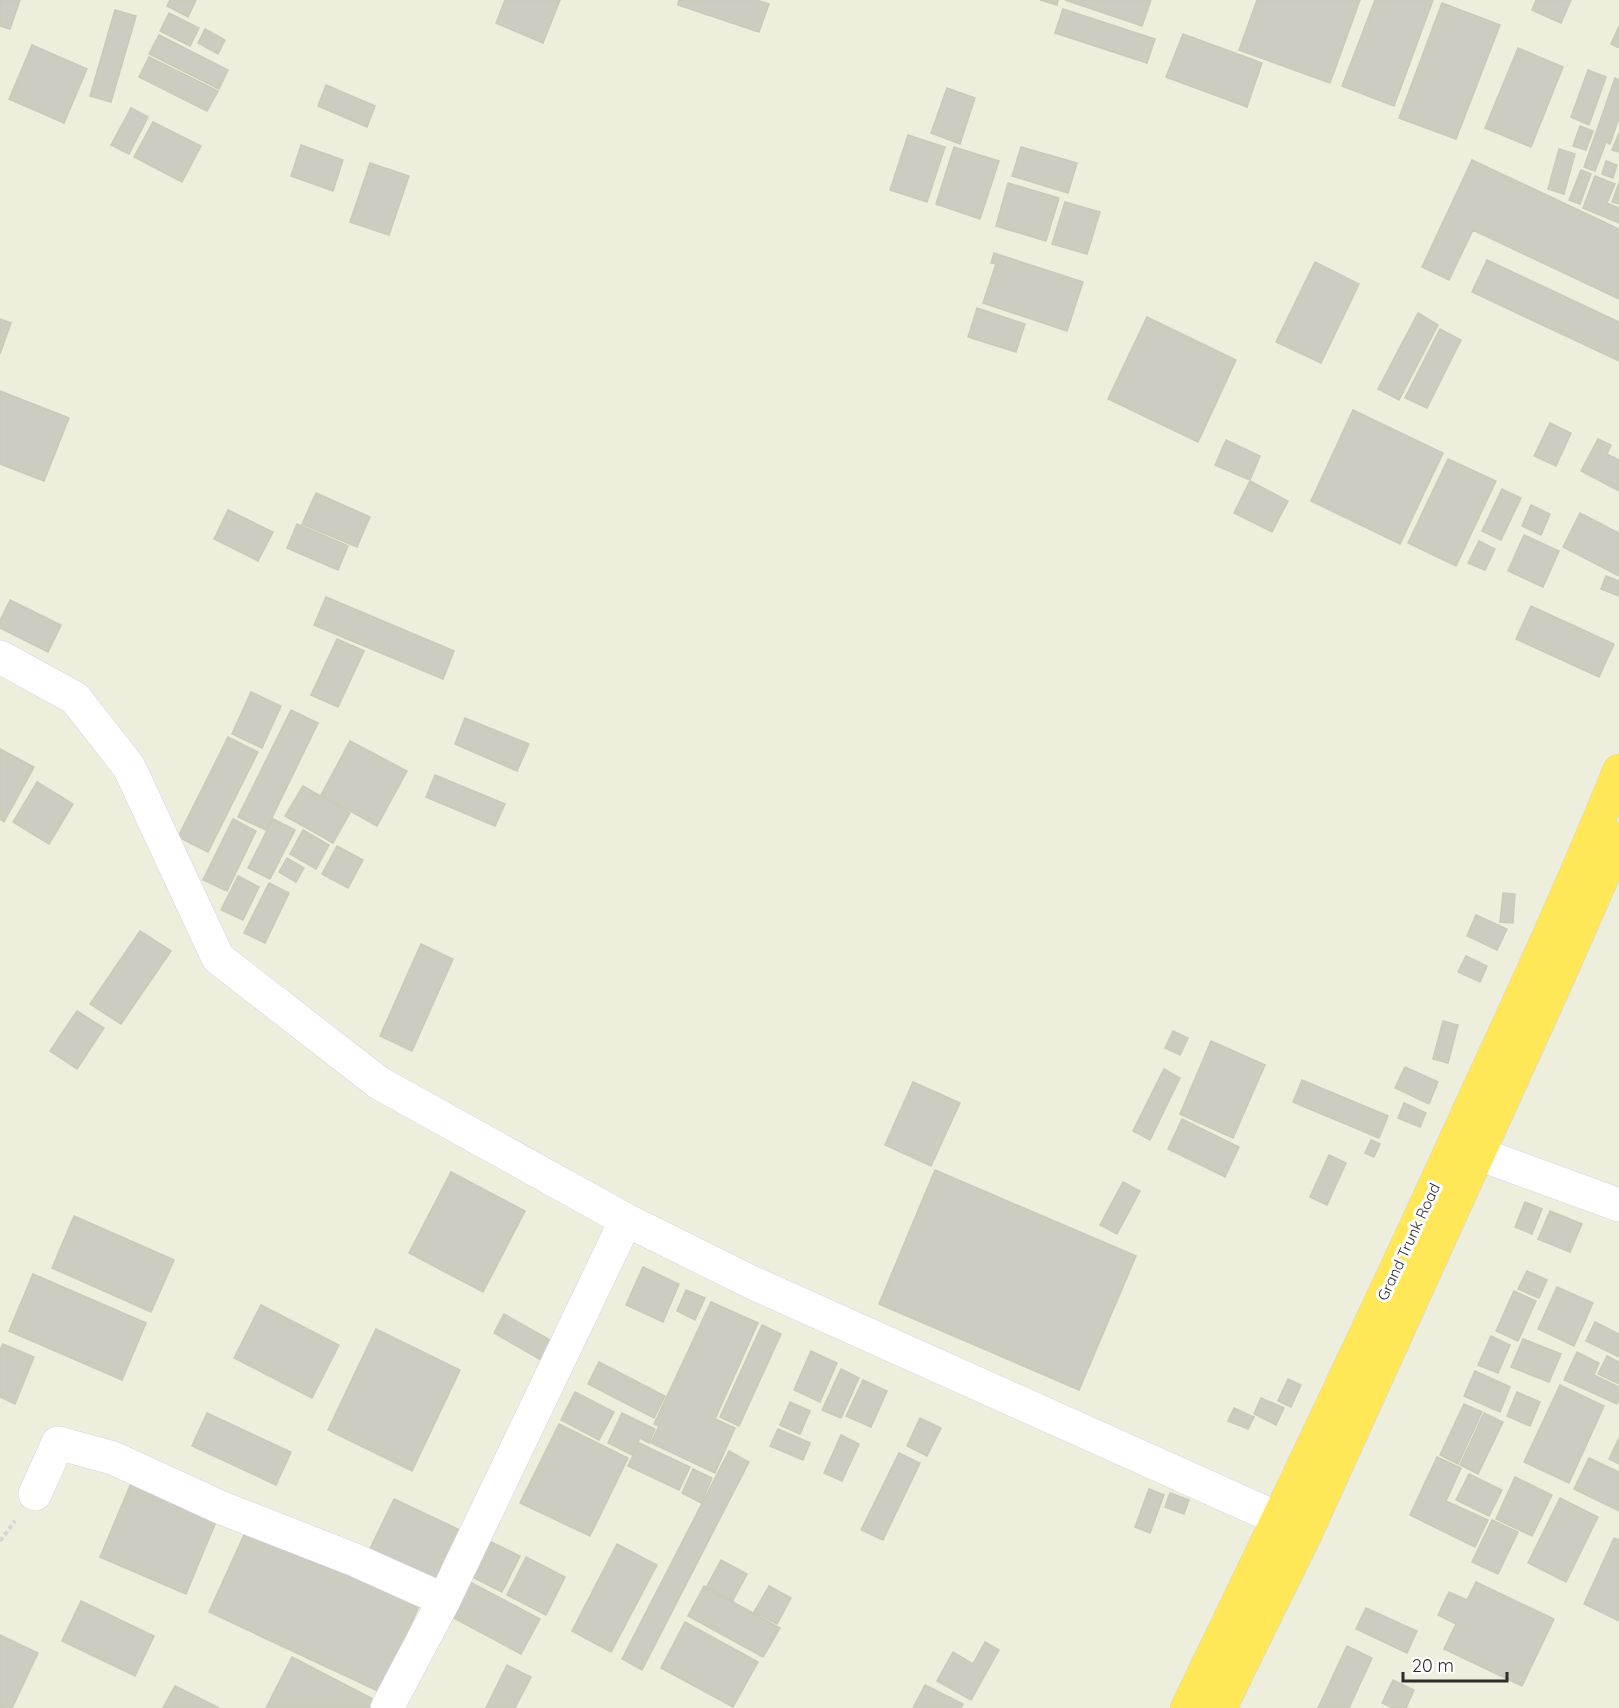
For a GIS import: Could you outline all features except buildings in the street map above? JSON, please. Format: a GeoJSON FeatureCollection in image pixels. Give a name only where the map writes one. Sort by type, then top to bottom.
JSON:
{"type":"FeatureCollection","features":[{"type":"Feature","properties":{"kind":"highway","name":"Grand Trunk Road"},"geometry":{"type":"LineString","coordinates":[[1187,1708],[1373,1322],[1534,969],[1619,771]]}},
{"type":"Feature","properties":{"kind":"highway","name":"Grand Trunk Road"},"geometry":{"type":"LineString","coordinates":[[1220,1708],[1306,1533],[1617,847]]}},
{"type":"Feature","properties":{"kind":"street"},"geometry":{"type":"LineString","coordinates":[[0,657],[75,698],[129,767],[218,958],[379,1083],[626,1220],[751,1282],[1279,1519]]}},
{"type":"Feature","properties":{"kind":"street"},"geometry":{"type":"LineString","coordinates":[[1479,1154],[1619,1205]]}},
{"type":"Feature","properties":{"kind":"street"},"geometry":{"type":"LineString","coordinates":[[387,1708],[444,1600],[626,1220]]}},
{"type":"Feature","properties":{"kind":"street"},"geometry":{"type":"LineString","coordinates":[[35,1494],[58,1443],[113,1458],[222,1508],[355,1560],[444,1600]]}}]}
